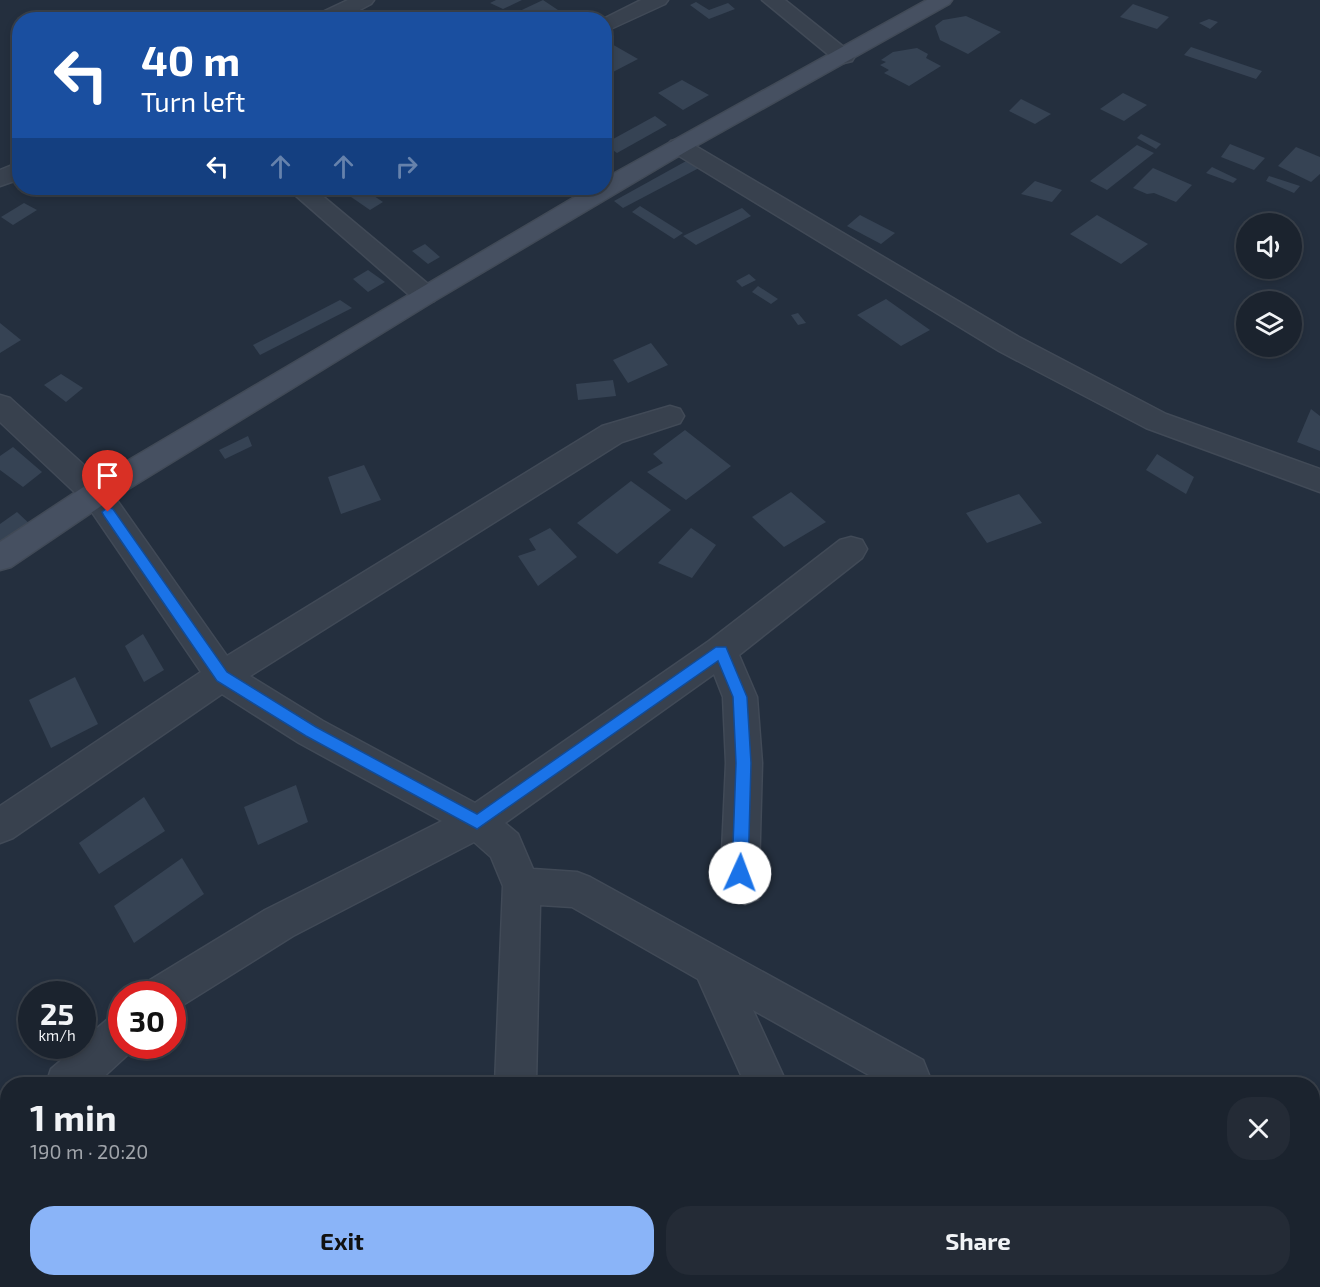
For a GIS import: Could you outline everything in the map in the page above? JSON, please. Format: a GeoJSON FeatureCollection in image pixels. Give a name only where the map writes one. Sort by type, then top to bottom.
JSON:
{"type":"FeatureCollection","features":[{"type":"Feature","properties":{"kind":"street"},"geometry":{"type":"LineString","coordinates":[[340,12],[364,0]]}},
{"type":"Feature","properties":{"kind":"street"},"geometry":{"type":"LineString","coordinates":[[612,22],[658,0]]}},
{"type":"Feature","properties":{"kind":"street"},"geometry":{"type":"LineString","coordinates":[[772,0],[844,56]]}},
{"type":"Feature","properties":{"kind":"street"},"geometry":{"type":"LineString","coordinates":[[612,185],[942,0]]}},
{"type":"Feature","properties":{"kind":"street"},"geometry":{"type":"LineString","coordinates":[[679,146],[1009,344],[1156,421],[1320,481]]}},
{"type":"Feature","properties":{"kind":"street"},"geometry":{"type":"LineString","coordinates":[[307,195],[425,295]]}},
{"type":"Feature","properties":{"kind":"street"},"geometry":{"type":"LineString","coordinates":[[0,558],[96,494],[595,195]]}},
{"type":"Feature","properties":{"kind":"street"},"geometry":{"type":"LineString","coordinates":[[0,405],[96,494],[222,676],[311,732],[477,822],[505,846],[522,886],[515,1077]]}},
{"type":"Feature","properties":{"kind":"street"},"geometry":{"type":"LineString","coordinates":[[0,826],[222,676],[612,434],[670,416]]}},
{"type":"Feature","properties":{"kind":"street"},"geometry":{"type":"LineString","coordinates":[[185,981],[279,923],[477,822],[721,651],[851,549]]}},
{"type":"Feature","properties":{"kind":"street"},"geometry":{"type":"LineString","coordinates":[[721,651],[740,697],[744,763],[740,873],[745,886]]}},
{"type":"Feature","properties":{"kind":"street"},"geometry":{"type":"LineString","coordinates":[[522,886],[577,890],[908,1075]]}},
{"type":"Feature","properties":{"kind":"street"},"geometry":{"type":"LineString","coordinates":[[712,965],[763,1077]]}},
{"type":"Feature","properties":{"kind":"street"},"geometry":{"type":"LineString","coordinates":[[74,1077],[108,1046]]}},
{"type":"Feature","properties":{"kind":"building"},"geometry":{"type":"Polygon","coordinates":[[[496,0],[522,0],[503,9],[490,3],[496,0]]]}},
{"type":"Feature","properties":{"kind":"building"},"geometry":{"type":"Polygon","coordinates":[[[543,0],[561,12],[518,12],[543,0]]]}},
{"type":"Feature","properties":{"kind":"building"},"geometry":{"type":"Polygon","coordinates":[[[696,2],[709,10],[728,3],[735,9],[709,19],[690,5],[696,2]]]}},
{"type":"Feature","properties":{"kind":"building"},"geometry":{"type":"Polygon","coordinates":[[[1133,4],[1169,17],[1157,29],[1120,17],[1133,4]]]}},
{"type":"Feature","properties":{"kind":"building"},"geometry":{"type":"Polygon","coordinates":[[[966,16],[1001,32],[968,54],[940,40],[935,26],[943,20],[966,16]]]}},
{"type":"Feature","properties":{"kind":"building"},"geometry":{"type":"Polygon","coordinates":[[[1209,19],[1218,22],[1210,29],[1199,23],[1209,19]]]}},
{"type":"Feature","properties":{"kind":"building"},"geometry":{"type":"Polygon","coordinates":[[[612,44],[638,59],[613,72],[612,44]]]}},
{"type":"Feature","properties":{"kind":"building"},"geometry":{"type":"Polygon","coordinates":[[[1191,47],[1262,71],[1256,79],[1184,55],[1191,47]]]}},
{"type":"Feature","properties":{"kind":"building"},"geometry":{"type":"Polygon","coordinates":[[[917,48],[928,54],[926,58],[941,66],[909,86],[884,73],[889,70],[880,65],[886,62],[881,60],[893,52],[917,48]]]}},
{"type":"Feature","properties":{"kind":"building"},"geometry":{"type":"Polygon","coordinates":[[[682,80],[709,95],[683,110],[658,93],[682,80]]]}},
{"type":"Feature","properties":{"kind":"building"},"geometry":{"type":"Polygon","coordinates":[[[1123,93],[1147,105],[1124,121],[1100,109],[1123,93]]]}},
{"type":"Feature","properties":{"kind":"building"},"geometry":{"type":"Polygon","coordinates":[[[1021,99],[1051,114],[1035,124],[1009,111],[1021,99]]]}},
{"type":"Feature","properties":{"kind":"building"},"geometry":{"type":"Polygon","coordinates":[[[655,116],[667,125],[617,153],[612,150],[612,140],[655,116]]]}},
{"type":"Feature","properties":{"kind":"building"},"geometry":{"type":"Polygon","coordinates":[[[1141,134],[1161,144],[1156,149],[1137,138],[1141,134]]]}},
{"type":"Feature","properties":{"kind":"building"},"geometry":{"type":"Polygon","coordinates":[[[1230,144],[1265,158],[1254,170],[1221,157],[1230,144]]]}},
{"type":"Feature","properties":{"kind":"building"},"geometry":{"type":"Polygon","coordinates":[[[1137,145],[1154,153],[1107,190],[1090,181],[1137,145]]]}},
{"type":"Feature","properties":{"kind":"building"},"geometry":{"type":"Polygon","coordinates":[[[1296,147],[1320,157],[1320,174],[1311,182],[1278,166],[1296,147]]]}},
{"type":"Feature","properties":{"kind":"building"},"geometry":{"type":"Polygon","coordinates":[[[688,160],[699,168],[623,208],[614,201],[688,160]]]}},
{"type":"Feature","properties":{"kind":"building"},"geometry":{"type":"Polygon","coordinates":[[[1212,167],[1237,179],[1233,183],[1206,173],[1212,167]]]}},
{"type":"Feature","properties":{"kind":"building"},"geometry":{"type":"Polygon","coordinates":[[[1153,168],[1192,185],[1176,202],[1133,188],[1153,168]]]}},
{"type":"Feature","properties":{"kind":"building"},"geometry":{"type":"Polygon","coordinates":[[[1269,176],[1300,186],[1294,193],[1266,181],[1269,176]]]}},
{"type":"Feature","properties":{"kind":"building"},"geometry":{"type":"Polygon","coordinates":[[[1035,181],[1062,190],[1052,202],[1021,194],[1035,181]]]}},
{"type":"Feature","properties":{"kind":"building"},"geometry":{"type":"Polygon","coordinates":[[[348,195],[372,195],[383,202],[370,210],[348,195]]]}},
{"type":"Feature","properties":{"kind":"building"},"geometry":{"type":"Polygon","coordinates":[[[24,203],[37,210],[13,225],[1,217],[24,203]]]}},
{"type":"Feature","properties":{"kind":"building"},"geometry":{"type":"Polygon","coordinates":[[[640,206],[683,233],[674,239],[632,212],[640,206]]]}},
{"type":"Feature","properties":{"kind":"building"},"geometry":{"type":"Polygon","coordinates":[[[742,208],[751,216],[696,245],[683,236],[742,208]]]}},
{"type":"Feature","properties":{"kind":"building"},"geometry":{"type":"Polygon","coordinates":[[[860,215],[895,233],[881,244],[847,226],[860,215]]]}},
{"type":"Feature","properties":{"kind":"building"},"geometry":{"type":"Polygon","coordinates":[[[1097,215],[1148,244],[1121,264],[1070,234],[1097,215]]]}},
{"type":"Feature","properties":{"kind":"building"},"geometry":{"type":"Polygon","coordinates":[[[425,244],[440,257],[428,264],[412,251],[425,244]]]}},
{"type":"Feature","properties":{"kind":"building"},"geometry":{"type":"Polygon","coordinates":[[[368,270],[385,282],[368,292],[353,279],[368,270]]]}},
{"type":"Feature","properties":{"kind":"building"},"geometry":{"type":"Polygon","coordinates":[[[749,274],[756,280],[742,287],[736,281],[749,274]]]}},
{"type":"Feature","properties":{"kind":"building"},"geometry":{"type":"Polygon","coordinates":[[[758,286],[778,299],[771,304],[752,292],[758,286]]]}},
{"type":"Feature","properties":{"kind":"building"},"geometry":{"type":"Polygon","coordinates":[[[886,299],[930,330],[901,346],[857,315],[886,299]]]}},
{"type":"Feature","properties":{"kind":"building"},"geometry":{"type":"Polygon","coordinates":[[[340,300],[352,308],[260,355],[253,345],[340,300]]]}},
{"type":"Feature","properties":{"kind":"building"},"geometry":{"type":"Polygon","coordinates":[[[798,313],[806,323],[798,325],[791,315],[798,313]]]}},
{"type":"Feature","properties":{"kind":"building"},"geometry":{"type":"Polygon","coordinates":[[[0,323],[21,340],[0,353],[0,323]]]}},
{"type":"Feature","properties":{"kind":"building"},"geometry":{"type":"Polygon","coordinates":[[[651,343],[668,365],[628,383],[613,360],[651,343]]]}},
{"type":"Feature","properties":{"kind":"building"},"geometry":{"type":"Polygon","coordinates":[[[61,374],[83,388],[66,402],[44,385],[61,374]]]}},
{"type":"Feature","properties":{"kind":"building"},"geometry":{"type":"Polygon","coordinates":[[[613,380],[616,396],[578,400],[576,384],[613,380]]]}},
{"type":"Feature","properties":{"kind":"building"},"geometry":{"type":"Polygon","coordinates":[[[1311,409],[1320,416],[1320,451],[1297,442],[1311,409]]]}},
{"type":"Feature","properties":{"kind":"building"},"geometry":{"type":"Polygon","coordinates":[[[685,430],[731,466],[686,500],[647,472],[663,463],[653,454],[685,430]]]}},
{"type":"Feature","properties":{"kind":"building"},"geometry":{"type":"Polygon","coordinates":[[[248,436],[252,446],[225,459],[219,450],[248,436]]]}},
{"type":"Feature","properties":{"kind":"building"},"geometry":{"type":"Polygon","coordinates":[[[13,447],[42,472],[23,487],[0,470],[0,456],[13,447]]]}},
{"type":"Feature","properties":{"kind":"building"},"geometry":{"type":"Polygon","coordinates":[[[1157,454],[1194,477],[1186,494],[1146,470],[1157,454]]]}},
{"type":"Feature","properties":{"kind":"building"},"geometry":{"type":"Polygon","coordinates":[[[364,465],[381,500],[341,514],[328,477],[364,465]]]}},
{"type":"Feature","properties":{"kind":"building"},"geometry":{"type":"Polygon","coordinates":[[[631,481],[671,510],[617,554],[577,523],[631,481]]]}},
{"type":"Feature","properties":{"kind":"building"},"geometry":{"type":"Polygon","coordinates":[[[791,492],[826,522],[784,547],[752,517],[791,492]]]}},
{"type":"Feature","properties":{"kind":"building"},"geometry":{"type":"Polygon","coordinates":[[[1019,494],[1042,523],[987,543],[966,513],[1019,494]]]}},
{"type":"Feature","properties":{"kind":"building"},"geometry":{"type":"Polygon","coordinates":[[[17,512],[33,527],[5,546],[0,542],[0,524],[17,512]]]}},
{"type":"Feature","properties":{"kind":"building"},"geometry":{"type":"Polygon","coordinates":[[[550,528],[577,557],[538,586],[518,556],[536,550],[529,539],[550,528]]]}},
{"type":"Feature","properties":{"kind":"building"},"geometry":{"type":"Polygon","coordinates":[[[691,528],[716,545],[692,578],[658,563],[691,528]]]}},
{"type":"Feature","properties":{"kind":"building"},"geometry":{"type":"Polygon","coordinates":[[[143,634],[164,670],[144,682],[125,646],[143,634]]]}},
{"type":"Feature","properties":{"kind":"building"},"geometry":{"type":"Polygon","coordinates":[[[75,677],[98,724],[51,748],[29,700],[75,677]]]}},
{"type":"Feature","properties":{"kind":"building"},"geometry":{"type":"Polygon","coordinates":[[[296,785],[308,822],[258,845],[244,807],[296,785]]]}},
{"type":"Feature","properties":{"kind":"building"},"geometry":{"type":"Polygon","coordinates":[[[144,797],[165,831],[99,874],[79,843],[144,797]]]}},
{"type":"Feature","properties":{"kind":"building"},"geometry":{"type":"Polygon","coordinates":[[[182,858],[204,894],[134,943],[114,906],[182,858]]]}},
{"type":"Feature","properties":{"kind":"route"},"geometry":{"type":"LineString","coordinates":[[108,512],[222,676],[311,732],[477,822],[721,651],[740,697],[744,763],[740,873]]}}]}
